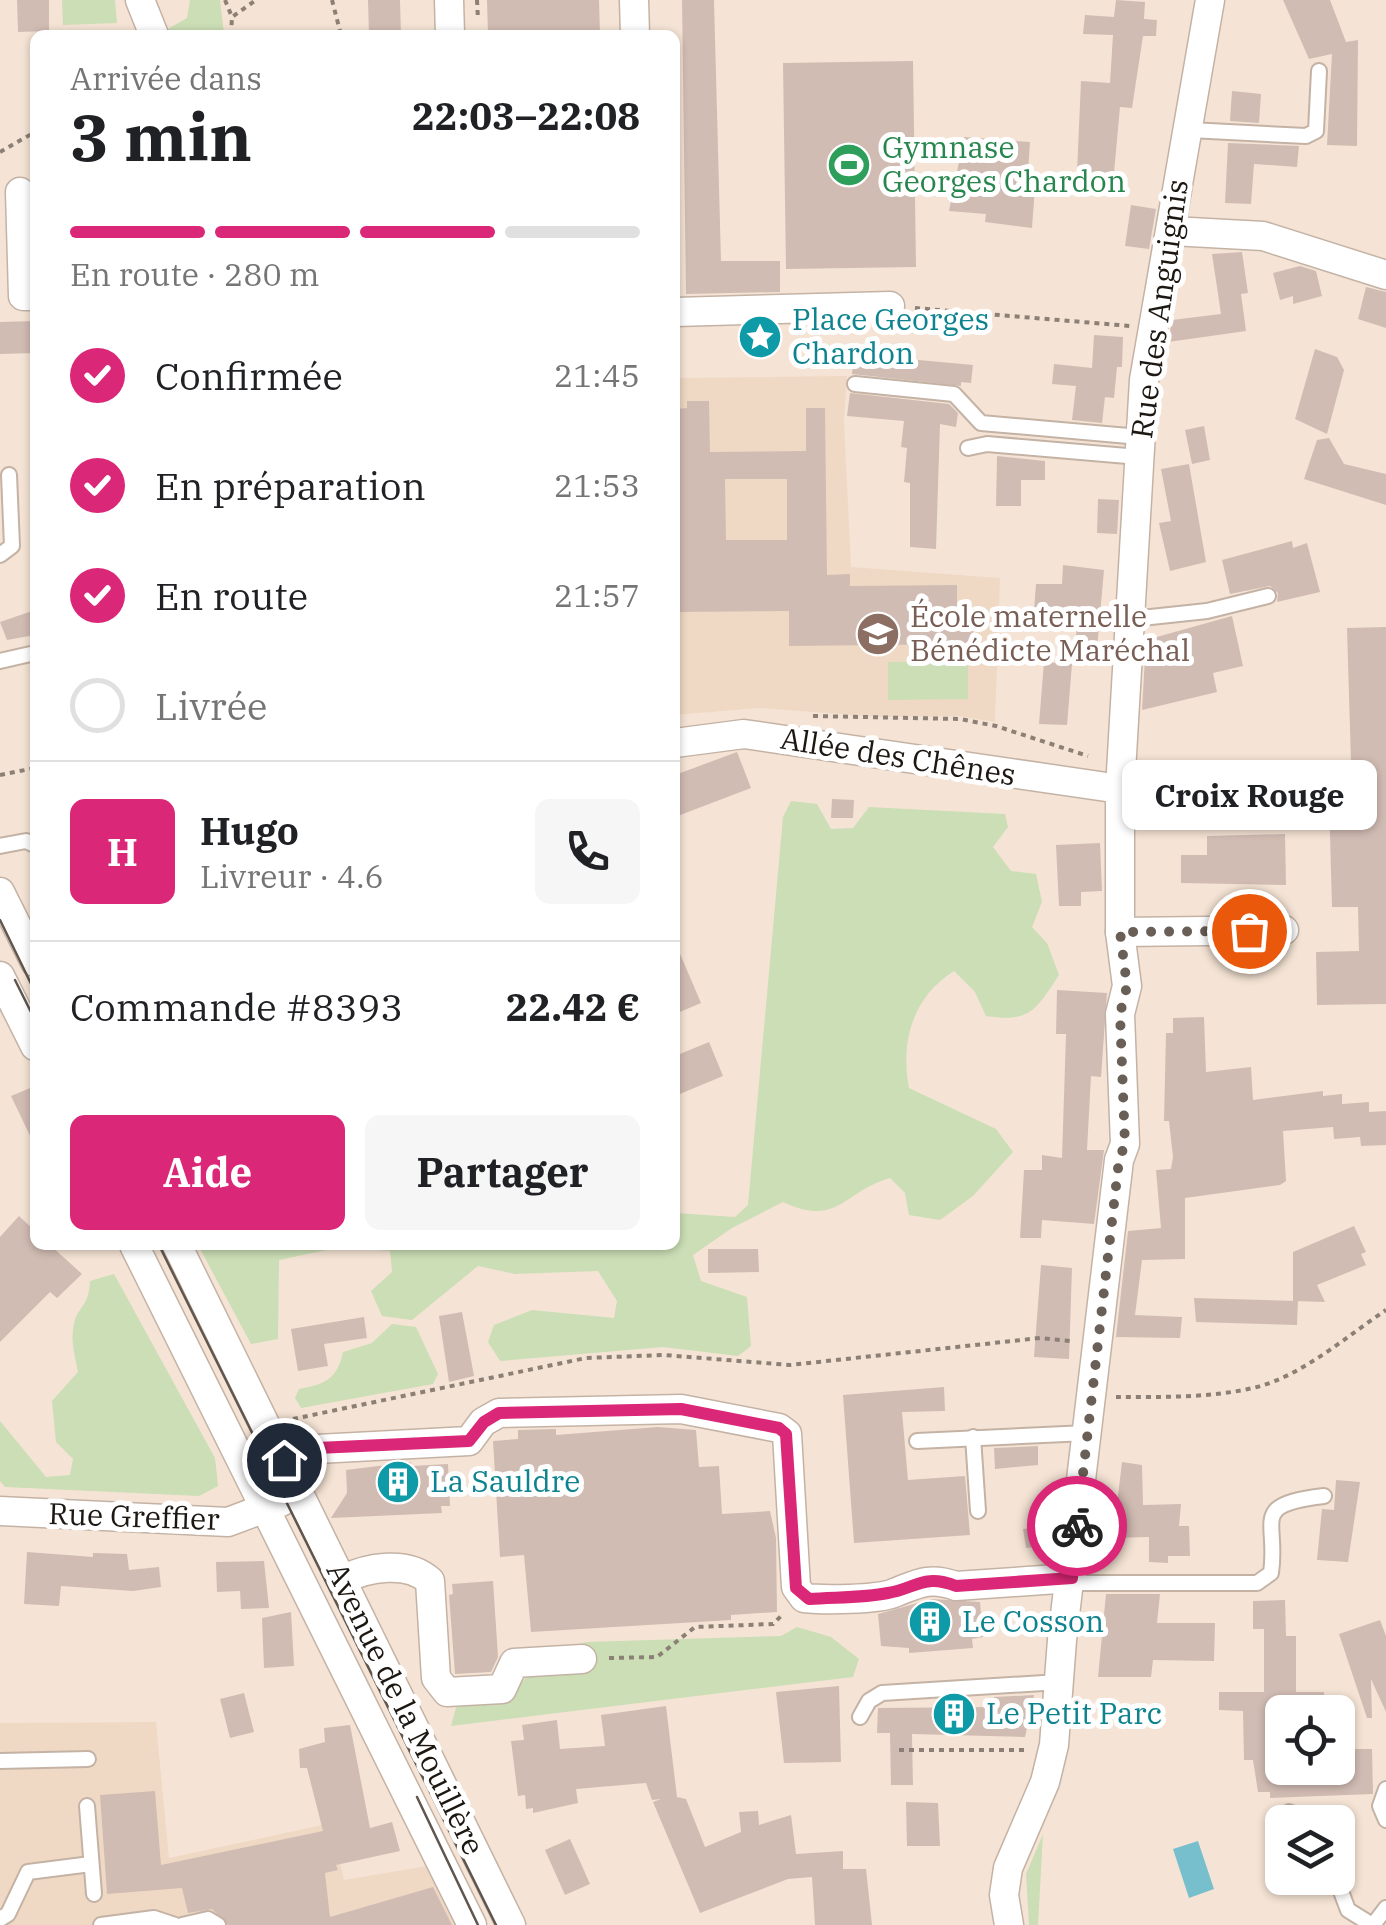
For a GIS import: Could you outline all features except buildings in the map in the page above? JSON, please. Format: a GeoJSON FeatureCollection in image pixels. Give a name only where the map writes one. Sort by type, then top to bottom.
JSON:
{"type":"FeatureCollection","features":[{"type":"Feature","properties":{"kind":"street"},"geometry":{"type":"LineString","coordinates":[[140,0],[152,30]]}},
{"type":"Feature","properties":{"kind":"street"},"geometry":{"type":"LineString","coordinates":[[449,0],[450,30]]}},
{"type":"Feature","properties":{"kind":"street"},"geometry":{"type":"LineString","coordinates":[[634,0],[635,30]]}},
{"type":"Feature","properties":{"kind":"street","name":"Rue des Anguignis"},"geometry":{"type":"LineString","coordinates":[[1009,1925],[1004,1895],[1008,1868],[1052,1760],[1119,1160],[1125,1144],[1120,1014],[1127,986],[1120,932],[1120,788],[1144,380],[1210,0]]}},
{"type":"Feature","properties":{"kind":"street"},"geometry":{"type":"LineString","coordinates":[[18,191],[24,296],[30,296]]}},
{"type":"Feature","properties":{"kind":"street"},"geometry":{"type":"LineString","coordinates":[[1172,231],[1262,236],[1386,275]]}},
{"type":"Feature","properties":{"kind":"street"},"geometry":{"type":"LineString","coordinates":[[680,312],[890,306]]}},
{"type":"Feature","properties":{"kind":"street","name":"Allée des Chênes"},"geometry":{"type":"LineString","coordinates":[[680,742],[744,734],[1120,788]]}},
{"type":"Feature","properties":{"kind":"street"},"geometry":{"type":"LineString","coordinates":[[0,892],[30,952]]}},
{"type":"Feature","properties":{"kind":"street"},"geometry":{"type":"LineString","coordinates":[[1120,932],[1284,930]]}},
{"type":"Feature","properties":{"kind":"street"},"geometry":{"type":"LineString","coordinates":[[0,976],[30,1036]]}},
{"type":"Feature","properties":{"kind":"street","name":"Avenue de la Mouillère"},"geometry":{"type":"LineString","coordinates":[[136,1250],[472,1925]]}},
{"type":"Feature","properties":{"kind":"street","name":"Avenue de la Mouillère"},"geometry":{"type":"LineString","coordinates":[[179,1250],[510,1925]]}},
{"type":"Feature","properties":{"kind":"street"},"geometry":{"type":"LineString","coordinates":[[284,1460],[317,1448],[469,1441],[484,1422],[499,1413],[681,1409],[779,1428],[786,1434],[799,1595],[809,1599],[894,1593],[906,1584],[942,1580],[956,1586],[1071,1580]]}},
{"type":"Feature","properties":{"kind":"street"},"geometry":{"type":"LineString","coordinates":[[266,1510],[300,1492]]}},
{"type":"Feature","properties":{"kind":"street","name":"Rue Greffier"},"geometry":{"type":"LineString","coordinates":[[0,1511],[228,1522],[266,1510]]}},
{"type":"Feature","properties":{"kind":"street"},"geometry":{"type":"LineString","coordinates":[[342,1580],[374,1568],[413,1570],[430,1582],[436,1678],[448,1692],[502,1689],[514,1663],[582,1659]]}},
{"type":"Feature","properties":{"kind":"lane"},"geometry":{"type":"LineString","coordinates":[[1190,130],[1306,136],[1316,131],[1320,71]]}},
{"type":"Feature","properties":{"kind":"lane"},"geometry":{"type":"LineString","coordinates":[[854,384],[954,394],[981,423],[1140,447]]}},
{"type":"Feature","properties":{"kind":"lane"},"geometry":{"type":"LineString","coordinates":[[968,448],[987,444],[1140,447]]}},
{"type":"Feature","properties":{"kind":"lane"},"geometry":{"type":"LineString","coordinates":[[0,554],[12,546],[15,535],[8,476]]}},
{"type":"Feature","properties":{"kind":"lane"},"geometry":{"type":"LineString","coordinates":[[1132,619],[1207,612],[1268,596]]}},
{"type":"Feature","properties":{"kind":"lane"},"geometry":{"type":"LineString","coordinates":[[0,661],[30,654]]}},
{"type":"Feature","properties":{"kind":"lane"},"geometry":{"type":"LineString","coordinates":[[0,846],[30,843]]}},
{"type":"Feature","properties":{"kind":"lane"},"geometry":{"type":"LineString","coordinates":[[917,1441],[1088,1432]]}},
{"type":"Feature","properties":{"kind":"lane"},"geometry":{"type":"LineString","coordinates":[[973,1436],[978,1511]]}},
{"type":"Feature","properties":{"kind":"lane"},"geometry":{"type":"LineString","coordinates":[[1071,1580],[1258,1583],[1271,1573],[1268,1533],[1276,1510],[1284,1502],[1324,1496]]}},
{"type":"Feature","properties":{"kind":"lane"},"geometry":{"type":"LineString","coordinates":[[860,1717],[869,1700],[882,1692],[1059,1682]]}},
{"type":"Feature","properties":{"kind":"lane"},"geometry":{"type":"LineString","coordinates":[[0,1760],[88,1759]]}},
{"type":"Feature","properties":{"kind":"lane"},"geometry":{"type":"LineString","coordinates":[[1386,1789],[1380,1806],[1386,1820]]}},
{"type":"Feature","properties":{"kind":"lane"},"geometry":{"type":"LineString","coordinates":[[87,1806],[94,1894]]}},
{"type":"Feature","properties":{"kind":"lane"},"geometry":{"type":"LineString","coordinates":[[0,1919],[8,1914],[28,1872],[91,1864]]}},
{"type":"Feature","properties":{"kind":"lane"},"geometry":{"type":"LineString","coordinates":[[1342,1895],[1348,1910],[1372,1925],[1386,1908]]}},
{"type":"Feature","properties":{"kind":"lane"},"geometry":{"type":"LineString","coordinates":[[101,1925],[154,1918],[178,1925],[208,1919],[218,1925]]}},
{"type":"Feature","properties":{"kind":"path"},"geometry":{"type":"LineString","coordinates":[[225,0],[232,30]]}},
{"type":"Feature","properties":{"kind":"path"},"geometry":{"type":"LineString","coordinates":[[232,17],[256,0]]}},
{"type":"Feature","properties":{"kind":"path"},"geometry":{"type":"LineString","coordinates":[[332,0],[340,30]]}},
{"type":"Feature","properties":{"kind":"path"},"geometry":{"type":"LineString","coordinates":[[0,152],[30,135]]}},
{"type":"Feature","properties":{"kind":"path"},"geometry":{"type":"LineString","coordinates":[[890,306],[1144,327]]}},
{"type":"Feature","properties":{"kind":"path"},"geometry":{"type":"LineString","coordinates":[[810,716],[960,719],[996,726],[1095,758]]}},
{"type":"Feature","properties":{"kind":"path"},"geometry":{"type":"LineString","coordinates":[[0,774],[30,769]]}},
{"type":"Feature","properties":{"kind":"path"},"geometry":{"type":"LineString","coordinates":[[1091,1397],[1171,1397],[1258,1387],[1284,1376],[1386,1310]]}},
{"type":"Feature","properties":{"kind":"path"},"geometry":{"type":"LineString","coordinates":[[289,1420],[586,1358],[664,1355],[790,1365],[1040,1338],[1077,1341]]}},
{"type":"Feature","properties":{"kind":"path"},"geometry":{"type":"LineString","coordinates":[[582,1659],[657,1657],[696,1626],[773,1624],[799,1595]]}},
{"type":"Feature","properties":{"kind":"path"},"geometry":{"type":"LineString","coordinates":[[899,1750],[1038,1750]]}},
{"type":"Feature","properties":{"kind":"shaded area"},"geometry":{"type":"Polygon","coordinates":[[[847,376],[844,420],[851,567],[1000,578],[995,722],[959,716],[881,717],[759,708],[680,715],[680,378],[847,376]]]}},
{"type":"Feature","properties":{"kind":"shaded area"},"geometry":{"type":"Polygon","coordinates":[[[156,1722],[169,1858],[331,1823],[344,1880],[427,1866],[456,1925],[0,1925],[0,1723],[156,1722]]]}},
{"type":"Feature","properties":{"kind":"green space"},"geometry":{"type":"Polygon","coordinates":[[[62,0],[115,0],[117,23],[63,25],[62,0]]]}},
{"type":"Feature","properties":{"kind":"green space"},"geometry":{"type":"Polygon","coordinates":[[[190,0],[220,0],[224,30],[166,30],[187,18],[190,0]]]}},
{"type":"Feature","properties":{"kind":"green space"},"geometry":{"type":"Polygon","coordinates":[[[968,661],[968,699],[888,700],[888,662],[968,661]]]}},
{"type":"Feature","properties":{"kind":"green space"},"geometry":{"type":"Polygon","coordinates":[[[791,801],[817,804],[831,829],[853,828],[869,807],[1005,814],[1008,827],[993,847],[1011,871],[1036,874],[1042,902],[1032,927],[1047,943],[1059,975],[1030,1011],[1001,1018],[986,1016],[975,992],[954,971],[919,1007],[906,1054],[909,1088],[996,1129],[1013,1152],[973,1196],[940,1220],[909,1215],[905,1193],[890,1178],[829,1209],[802,1209],[783,1202],[732,1228],[693,1255],[701,1281],[747,1297],[751,1346],[738,1356],[663,1347],[500,1361],[488,1342],[494,1325],[532,1310],[614,1318],[617,1301],[598,1271],[515,1274],[478,1266],[412,1320],[382,1316],[371,1291],[392,1272],[390,1251],[378,1250],[680,1250],[680,1213],[735,1217],[748,1205],[783,817],[791,801]]]}},
{"type":"Feature","properties":{"kind":"green space"},"geometry":{"type":"Polygon","coordinates":[[[201,1250],[327,1250],[279,1260],[278,1339],[251,1344],[201,1250]]]}},
{"type":"Feature","properties":{"kind":"green space"},"geometry":{"type":"Polygon","coordinates":[[[114,1274],[215,1458],[218,1486],[199,1496],[5,1487],[0,1481],[0,1421],[46,1477],[70,1475],[73,1459],[56,1442],[52,1401],[78,1372],[73,1330],[88,1296],[90,1281],[114,1274]]]}},
{"type":"Feature","properties":{"kind":"green space"},"geometry":{"type":"Polygon","coordinates":[[[392,1324],[416,1327],[438,1374],[433,1384],[301,1408],[295,1398],[299,1389],[329,1379],[343,1352],[372,1343],[392,1324]]]}},
{"type":"Feature","properties":{"kind":"green space"},"geometry":{"type":"Polygon","coordinates":[[[797,1627],[831,1637],[859,1659],[853,1677],[451,1726],[457,1704],[515,1692],[546,1661],[587,1642],[781,1636],[797,1627]]]}},
{"type":"Feature","properties":{"kind":"green space"},"geometry":{"type":"Polygon","coordinates":[[[1043,1834],[1038,1925],[1029,1925],[1026,1874],[1043,1834]]]}},
{"type":"Feature","properties":{"kind":"water"},"geometry":{"type":"Polygon","coordinates":[[[1198,1841],[1214,1889],[1189,1898],[1173,1849],[1198,1841]]]}},
{"type":"Feature","properties":{"kind":"tram line"},"geometry":{"type":"LineString","coordinates":[[0,920],[30,982]]}},
{"type":"Feature","properties":{"kind":"tram line"},"geometry":{"type":"LineString","coordinates":[[15,980],[30,1010]]}},
{"type":"Feature","properties":{"kind":"tram line"},"geometry":{"type":"LineString","coordinates":[[161,1250],[496,1925]]}},
{"type":"Feature","properties":{"kind":"tram line"},"geometry":{"type":"LineString","coordinates":[[417,1797],[478,1925]]}},
{"type":"Feature","properties":{"kind":"way so far"},"geometry":{"type":"LineString","coordinates":[[1077,1526],[1119,1160],[1125,1144],[1121,1125],[1120,1014],[1127,986],[1120,932],[1249,931]]}},
{"type":"Feature","properties":{"kind":"place","name":"Gymnase Georges Chardon"},"geometry":{"type":"Point","coordinates":[849,165]}},
{"type":"Feature","properties":{"kind":"place","name":"Place Georges Chardon"},"geometry":{"type":"Point","coordinates":[760,337]}},
{"type":"Feature","properties":{"kind":"place","name":"École maternelle Bénédicte Maréchal"},"geometry":{"type":"Point","coordinates":[878,634]}},
{"type":"Feature","properties":{"kind":"place","name":"Croix Rouge"},"geometry":{"type":"Point","coordinates":[1249,931]}},
{"type":"Feature","properties":{"kind":"place","name":"La Sauldre"},"geometry":{"type":"Point","coordinates":[398,1482]}},
{"type":"Feature","properties":{"kind":"place","name":"Le Cosson"},"geometry":{"type":"Point","coordinates":[930,1622]}},
{"type":"Feature","properties":{"kind":"place","name":"Le Petit Parc"},"geometry":{"type":"Point","coordinates":[954,1714]}},
{"type":"Feature","properties":{"kind":"route"},"geometry":{"type":"LineString","coordinates":[[284,1460],[317,1448],[469,1441],[484,1422],[499,1413],[681,1409],[779,1428],[786,1434],[796,1588],[799,1595],[809,1599],[894,1593],[906,1584],[942,1580],[956,1586],[1072,1578],[1077,1526]]}}]}
